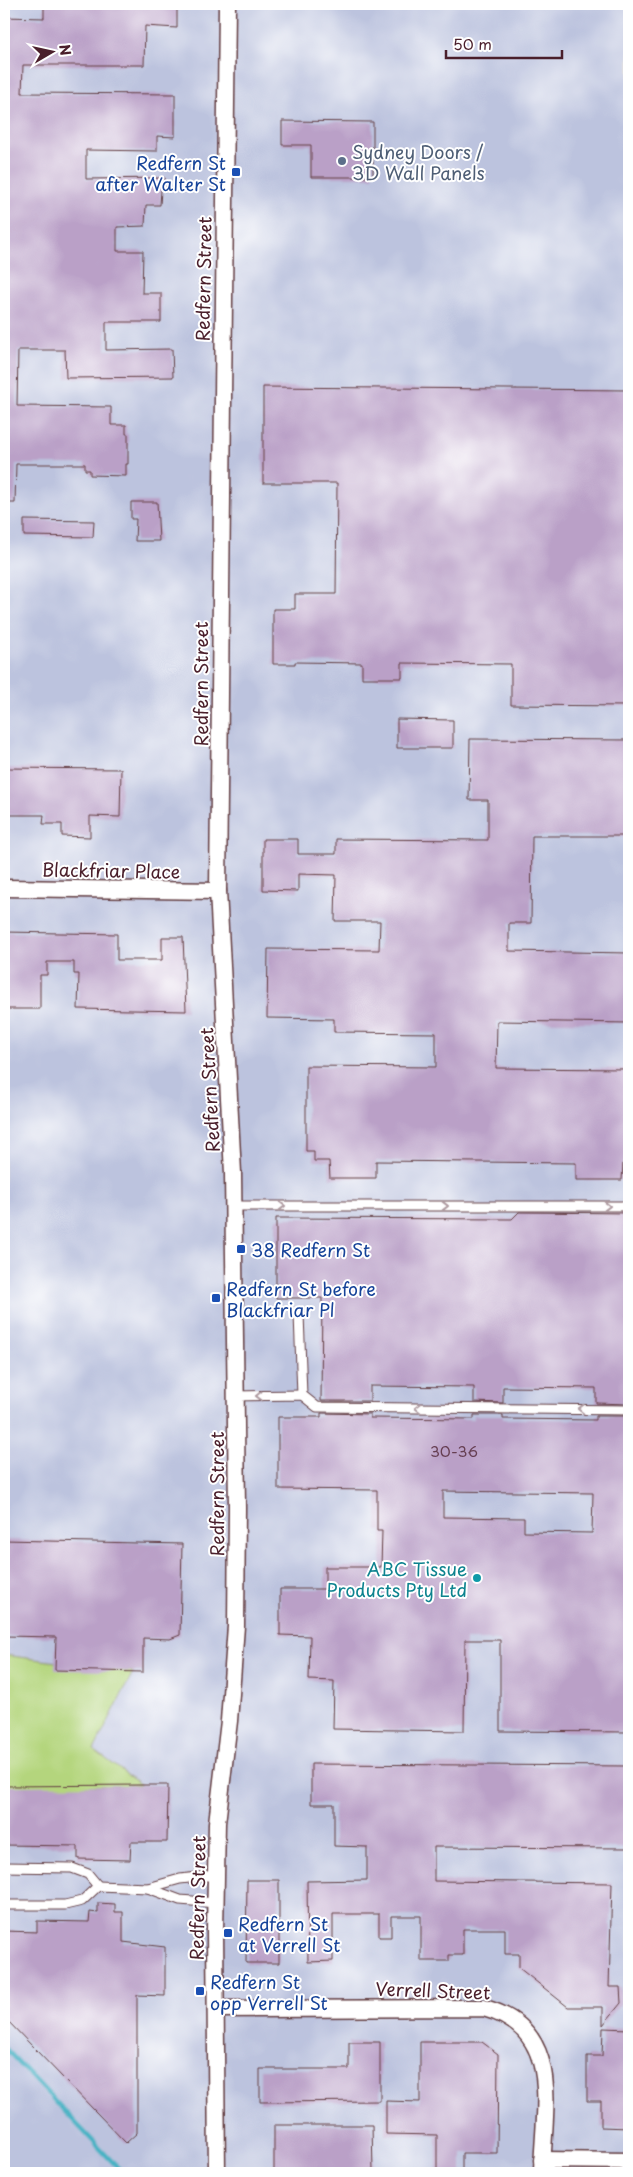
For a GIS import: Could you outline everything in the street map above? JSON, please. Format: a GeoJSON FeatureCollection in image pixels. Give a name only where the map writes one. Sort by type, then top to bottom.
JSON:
{"type":"FeatureCollection","features":[{"type":"Feature","properties":{"kind":"street","name":"Redfern Street"},"geometry":{"type":"LineString","coordinates":[[217,2173],[217,1823],[229,1721],[236,1626],[234,1206],[218,891],[227,4]]}},
{"type":"Feature","properties":{"kind":"street","name":"Blackfriar Place"},"geometry":{"type":"LineString","coordinates":[[4,888],[218,891]]}},
{"type":"Feature","properties":{"kind":"street","name":"Verrell Street"},"geometry":{"type":"LineString","coordinates":[[216,2009],[484,2008],[502,2013],[518,2023],[531,2037],[542,2060],[544,2079],[542,2167]]}},
{"type":"Feature","properties":{"kind":"street"},"geometry":{"type":"LineString","coordinates":[[542,2167],[629,2161]]}},
{"type":"Feature","properties":{"kind":"lane"},"geometry":{"type":"LineString","coordinates":[[234,1206],[629,1206]]}},
{"type":"Feature","properties":{"kind":"lane"},"geometry":{"type":"LineString","coordinates":[[299,1314],[302,1395]]}},
{"type":"Feature","properties":{"kind":"lane"},"geometry":{"type":"LineString","coordinates":[[236,1396],[302,1395],[317,1407],[629,1410]]}},
{"type":"Feature","properties":{"kind":"lane"},"geometry":{"type":"LineString","coordinates":[[4,1867],[72,1868],[88,1874],[98,1886]]}},
{"type":"Feature","properties":{"kind":"lane"},"geometry":{"type":"LineString","coordinates":[[4,1905],[65,1905],[82,1901],[98,1886],[148,1888],[180,1879],[216,1875]]}},
{"type":"Feature","properties":{"kind":"lane"},"geometry":{"type":"LineString","coordinates":[[148,1888],[180,1900],[216,1903]]}},
{"type":"Feature","properties":{"kind":"shaded area"},"geometry":{"type":"Polygon","coordinates":[[[4,4],[629,4],[629,2173],[4,2173],[4,4]]]}},
{"type":"Feature","properties":{"kind":"green space"},"geometry":{"type":"Polygon","coordinates":[[[4,1655],[133,1672],[94,1750],[141,1785],[4,1788],[4,1655]]]}},
{"type":"Feature","properties":{"kind":"building"},"geometry":{"type":"Polygon","coordinates":[[[44,4],[177,4],[177,28],[145,26],[144,65],[23,65],[22,93],[175,94],[175,137],[157,136],[157,151],[86,150],[86,179],[165,178],[165,191],[161,190],[160,205],[146,205],[145,226],[117,227],[117,251],[143,251],[142,293],[161,293],[161,322],[106,322],[106,350],[172,349],[173,377],[66,378],[65,350],[18,350],[17,406],[111,407],[111,425],[126,425],[126,434],[128,434],[128,464],[126,464],[126,476],[90,475],[90,470],[85,470],[85,464],[16,464],[15,503],[4,503],[4,17],[44,18],[44,4]]]}},
{"type":"Feature","properties":{"kind":"building","name":"Sydney Doors / 3D Wall Panels"},"geometry":{"type":"Polygon","coordinates":[[[282,121],[373,122],[373,177],[311,177],[311,145],[282,145],[282,121]]]}},
{"type":"Feature","properties":{"kind":"building"},"geometry":{"type":"Polygon","coordinates":[[[263,387],[629,390],[629,706],[511,705],[511,664],[402,663],[402,678],[362,678],[362,663],[295,662],[295,664],[273,664],[273,609],[295,609],[295,594],[336,594],[337,483],[263,483],[263,387]]]}},
{"type":"Feature","properties":{"kind":"building"},"geometry":{"type":"Polygon","coordinates":[[[131,502],[157,502],[159,541],[135,541],[136,519],[131,519],[131,502]]]}},
{"type":"Feature","properties":{"kind":"building"},"geometry":{"type":"Polygon","coordinates":[[[24,520],[94,521],[93,537],[24,536],[24,520]]]}},
{"type":"Feature","properties":{"kind":"building"},"geometry":{"type":"Polygon","coordinates":[[[397,719],[453,720],[453,748],[397,748],[397,719]]]}},
{"type":"Feature","properties":{"kind":"building"},"geometry":{"type":"Polygon","coordinates":[[[470,739],[629,740],[629,836],[532,836],[531,923],[509,923],[509,951],[629,953],[629,1023],[497,1021],[496,1068],[629,1069],[629,1163],[623,1163],[622,1180],[576,1180],[576,1163],[376,1161],[376,1178],[330,1178],[329,1161],[314,1161],[314,1151],[306,1151],[306,1066],[436,1067],[436,1033],[334,1032],[334,1019],[267,1018],[268,949],[379,950],[380,921],[335,921],[336,875],[298,874],[298,891],[263,890],[263,839],[298,839],[298,854],[336,854],[336,839],[488,840],[488,800],[469,800],[470,739]]]}},
{"type":"Feature","properties":{"kind":"building"},"geometry":{"type":"Polygon","coordinates":[[[4,768],[121,769],[120,817],[90,816],[90,837],[62,836],[62,824],[43,824],[44,815],[4,815],[4,768]]]}},
{"type":"Feature","properties":{"kind":"building"},"geometry":{"type":"Polygon","coordinates":[[[4,932],[117,934],[117,960],[162,960],[162,937],[183,937],[186,1011],[78,1009],[79,974],[74,974],[74,962],[47,962],[47,975],[40,975],[40,1009],[4,1009],[4,932]]]}},
{"type":"Feature","properties":{"kind":"building"},"geometry":{"type":"Polygon","coordinates":[[[519,1212],[629,1213],[629,1404],[596,1403],[596,1388],[503,1387],[503,1403],[474,1402],[474,1387],[370,1386],[370,1401],[321,1401],[322,1298],[276,1298],[276,1218],[512,1219],[519,1212]]]}},
{"type":"Feature","properties":{"kind":"building","name":"ABC Tissue Products Pty Ltd"},"geometry":{"type":"Polygon","coordinates":[[[321,1413],[370,1414],[370,1418],[474,1419],[474,1415],[503,1415],[503,1419],[596,1420],[596,1416],[629,1416],[629,1732],[500,1731],[500,1640],[465,1640],[464,1731],[333,1729],[334,1681],[309,1680],[310,1636],[280,1635],[280,1589],[325,1589],[325,1567],[381,1567],[382,1531],[377,1531],[377,1490],[278,1489],[278,1417],[321,1417],[321,1413]],[[443,1491],[443,1517],[524,1518],[524,1532],[592,1533],[593,1493],[443,1491]]]}},
{"type":"Feature","properties":{"kind":"building"},"geometry":{"type":"Polygon","coordinates":[[[4,1540],[182,1544],[180,1635],[170,1639],[143,1638],[143,1672],[55,1670],[56,1637],[4,1636],[4,1540]]]}},
{"type":"Feature","properties":{"kind":"building"},"geometry":{"type":"Polygon","coordinates":[[[311,1764],[629,1766],[629,1848],[434,1847],[434,1881],[612,1883],[609,1987],[620,1987],[621,2003],[603,2025],[603,2007],[568,2007],[519,1968],[519,1954],[505,1954],[505,1929],[463,1929],[463,1955],[449,1955],[449,1961],[421,1961],[421,1916],[391,1916],[391,1937],[379,1937],[379,1914],[333,1914],[333,1961],[308,1962],[307,1881],[367,1880],[367,1847],[334,1846],[334,1804],[311,1804],[311,1764]]]}},
{"type":"Feature","properties":{"kind":"building"},"geometry":{"type":"Polygon","coordinates":[[[168,1785],[167,1842],[131,1842],[130,1860],[78,1859],[78,1846],[4,1845],[4,1786],[168,1785]]]}},
{"type":"Feature","properties":{"kind":"building"},"geometry":{"type":"Polygon","coordinates":[[[247,1880],[279,1880],[279,1963],[246,1963],[247,1880]]]}},
{"type":"Feature","properties":{"kind":"building"},"geometry":{"type":"Polygon","coordinates":[[[98,1903],[115,1904],[115,1912],[123,1912],[123,1942],[165,1947],[165,1996],[137,1995],[137,2133],[126,2143],[4,2017],[4,1931],[37,1932],[37,1921],[89,1922],[90,1912],[98,1913],[98,1903]]]}},
{"type":"Feature","properties":{"kind":"building"},"geometry":{"type":"Polygon","coordinates":[[[603,2028],[629,2029],[629,2128],[601,2127],[601,2101],[587,2101],[587,2056],[602,2056],[603,2028]]]}},
{"type":"Feature","properties":{"kind":"building"},"geometry":{"type":"Polygon","coordinates":[[[349,2042],[380,2042],[380,2101],[260,2102],[260,2069],[349,2069],[349,2042]]]}},
{"type":"Feature","properties":{"kind":"building"},"geometry":{"type":"Polygon","coordinates":[[[420,2042],[482,2042],[498,2054],[497,2153],[462,2153],[462,2173],[437,2173],[437,2135],[386,2134],[386,2101],[420,2102],[420,2042]]]}},
{"type":"Feature","properties":{"kind":"building"},"geometry":{"type":"Polygon","coordinates":[[[274,2125],[372,2125],[373,2172],[274,2172],[274,2125]]]}},
{"type":"Feature","properties":{"kind":"waterway"},"geometry":{"type":"LineString","coordinates":[[4,2047],[123,2173]]}},
{"type":"Feature","properties":{"kind":"place","name":"Sydney Doors / 3D Wall Panels"},"geometry":{"type":"Point","coordinates":[342,161]}},
{"type":"Feature","properties":{"kind":"place","name":"Redfern St after Walter St"},"geometry":{"type":"Point","coordinates":[236,172]}},
{"type":"Feature","properties":{"kind":"place","name":"38 Redfern St"},"geometry":{"type":"Point","coordinates":[241,1249]}},
{"type":"Feature","properties":{"kind":"place","name":"Redfern St before Blackfriar Pl"},"geometry":{"type":"Point","coordinates":[216,1298]}},
{"type":"Feature","properties":{"kind":"place","name":"ABC Tissue Products Pty Ltd"},"geometry":{"type":"Point","coordinates":[477,1578]}},
{"type":"Feature","properties":{"kind":"place","name":"Redfern St at Verrell St"},"geometry":{"type":"Point","coordinates":[228,1933]}},
{"type":"Feature","properties":{"kind":"place","name":"Redfern St opp Verrell St"},"geometry":{"type":"Point","coordinates":[200,1991]}}]}
